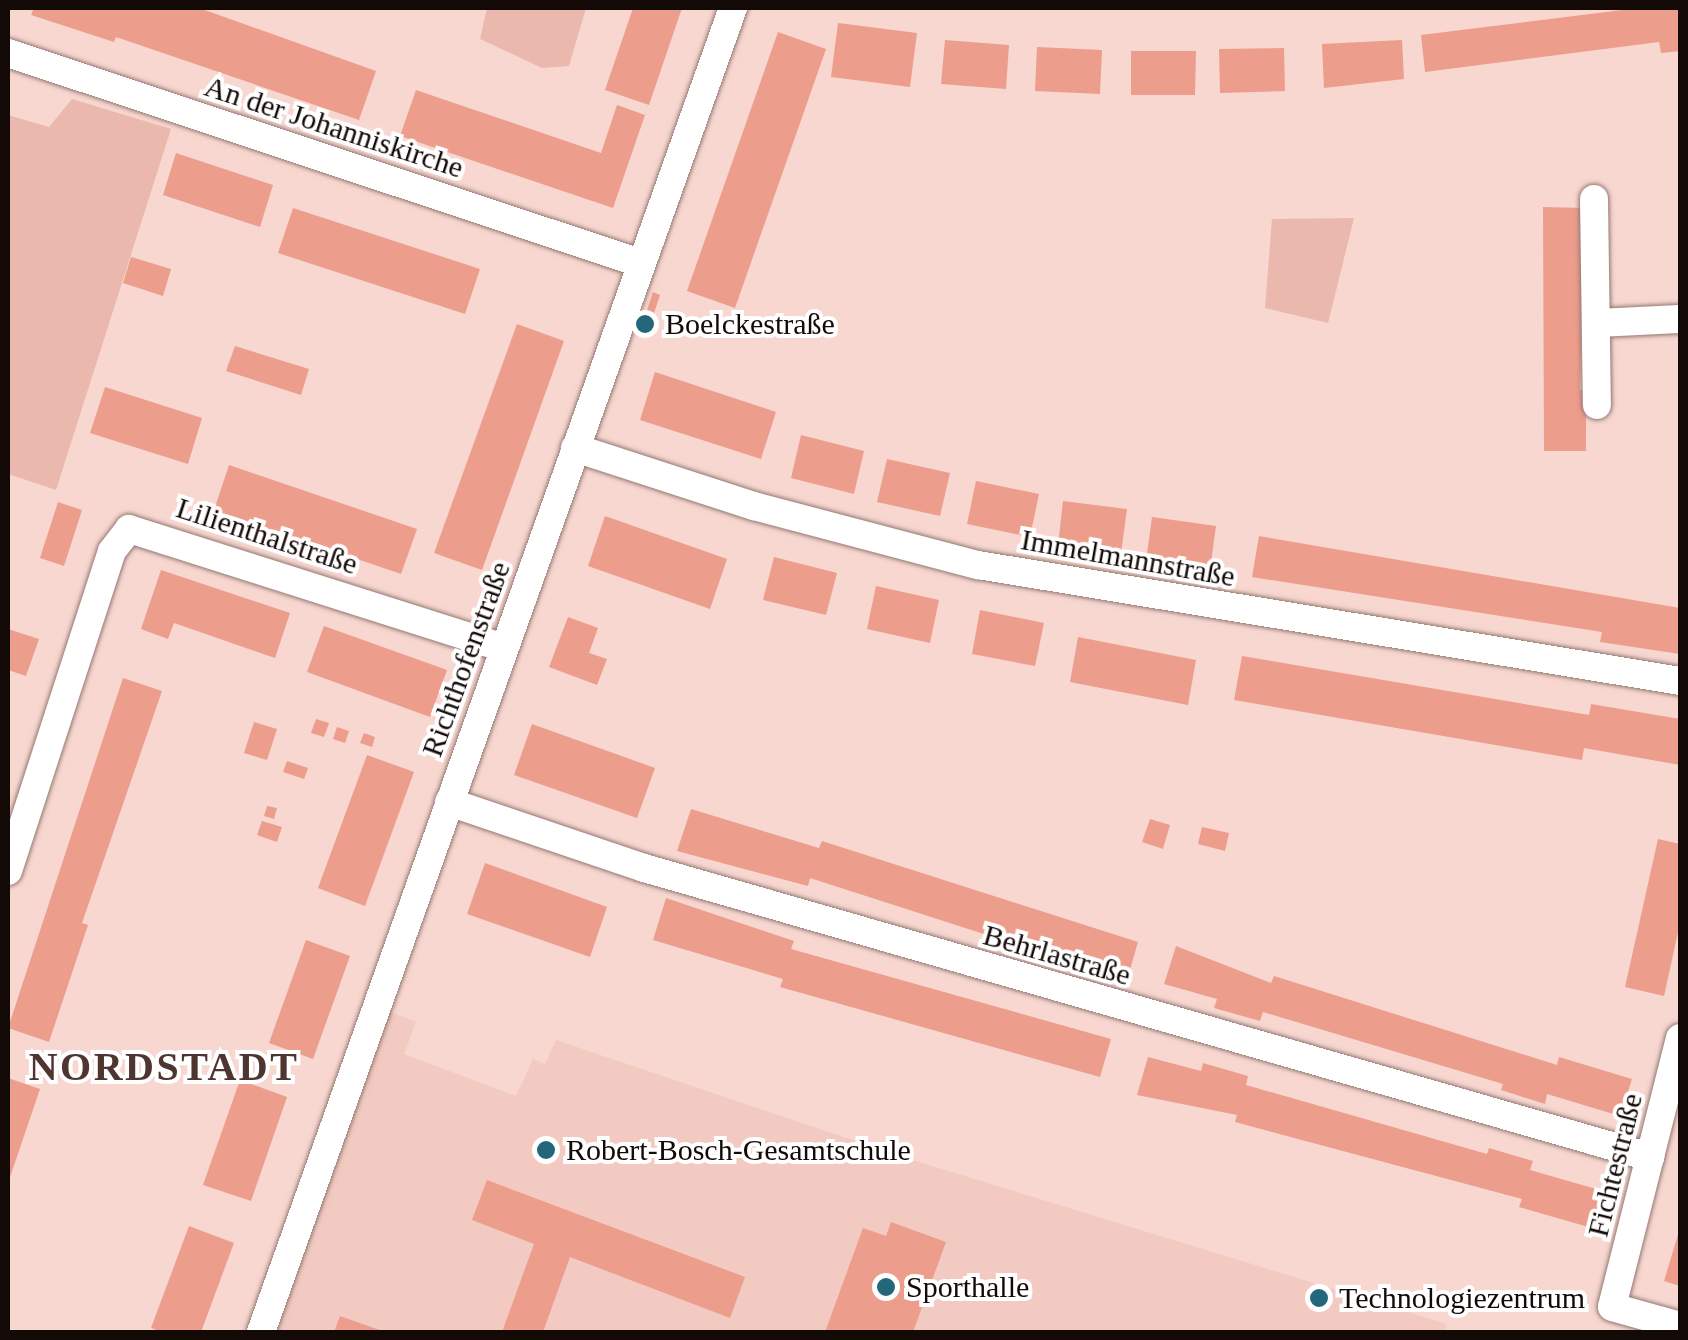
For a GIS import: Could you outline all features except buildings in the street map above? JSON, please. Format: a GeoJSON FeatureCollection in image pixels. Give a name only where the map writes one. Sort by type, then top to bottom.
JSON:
{"type":"FeatureCollection","features":[{"type":"Feature","properties":{"kind":"street","name":"Richthofenstraße"},"geometry":{"type":"LineString","coordinates":[[261,1332],[732,8]]}},
{"type":"Feature","properties":{"kind":"street","name":"An der Johanniskirche"},"geometry":{"type":"LineString","coordinates":[[8,53],[640,263]]}},
{"type":"Feature","properties":{"kind":"street"},"geometry":{"type":"LineString","coordinates":[[1594,200],[1597,406]]}},
{"type":"Feature","properties":{"kind":"street"},"geometry":{"type":"LineString","coordinates":[[1597,323],[1680,320]]}},
{"type":"Feature","properties":{"kind":"street","name":"Immelmannstraße"},"geometry":{"type":"LineString","coordinates":[[576,448],[754,506],[978,564],[1680,682]]}},
{"type":"Feature","properties":{"kind":"street","name":"Lilienthalstraße"},"geometry":{"type":"LineString","coordinates":[[8,871],[12,840],[112,551],[129,529],[504,648]]}},
{"type":"Feature","properties":{"kind":"street","name":"Behrlastraße"},"geometry":{"type":"LineString","coordinates":[[449,802],[644,868],[1650,1157]]}},
{"type":"Feature","properties":{"kind":"street","name":"Fichtestraße"},"geometry":{"type":"LineString","coordinates":[[1680,1038],[1612,1308],[1680,1326]]}},
{"type":"Feature","properties":{"kind":"shaded area"},"geometry":{"type":"Polygon","coordinates":[[[487,8],[586,8],[569,66],[542,68],[480,39],[487,8]]]}},
{"type":"Feature","properties":{"kind":"shaded area"},"geometry":{"type":"Polygon","coordinates":[[[72,99],[171,129],[56,490],[8,474],[8,115],[49,127],[72,99]]]}},
{"type":"Feature","properties":{"kind":"shaded area"},"geometry":{"type":"Polygon","coordinates":[[[1354,218],[1328,323],[1265,308],[1272,219],[1354,218]]]}},
{"type":"Feature","properties":{"kind":"shaded area","name":"Robert-Bosch-Gesamtschule"},"geometry":{"type":"Polygon","coordinates":[[[388,1011],[416,1022],[404,1054],[516,1096],[533,1059],[545,1064],[556,1040],[906,1158],[1447,1324],[1444,1332],[273,1332],[388,1011]]]}},
{"type":"Feature","properties":{"kind":"place","name":"Boelckestraße"},"geometry":{"type":"Point","coordinates":[645,324]}},
{"type":"Feature","properties":{"kind":"place","name":"Robert-Bosch-Gesamtschule"},"geometry":{"type":"Point","coordinates":[546,1150]}},
{"type":"Feature","properties":{"kind":"place","name":"Sporthalle"},"geometry":{"type":"Point","coordinates":[886,1287]}},
{"type":"Feature","properties":{"kind":"place","name":"Technologiezentrum"},"geometry":{"type":"Point","coordinates":[1319,1298]}},
{"type":"Feature","properties":{"kind":"district","name":"NORDSTADT"},"geometry":{"type":"Point","coordinates":[164,1067]}}]}
